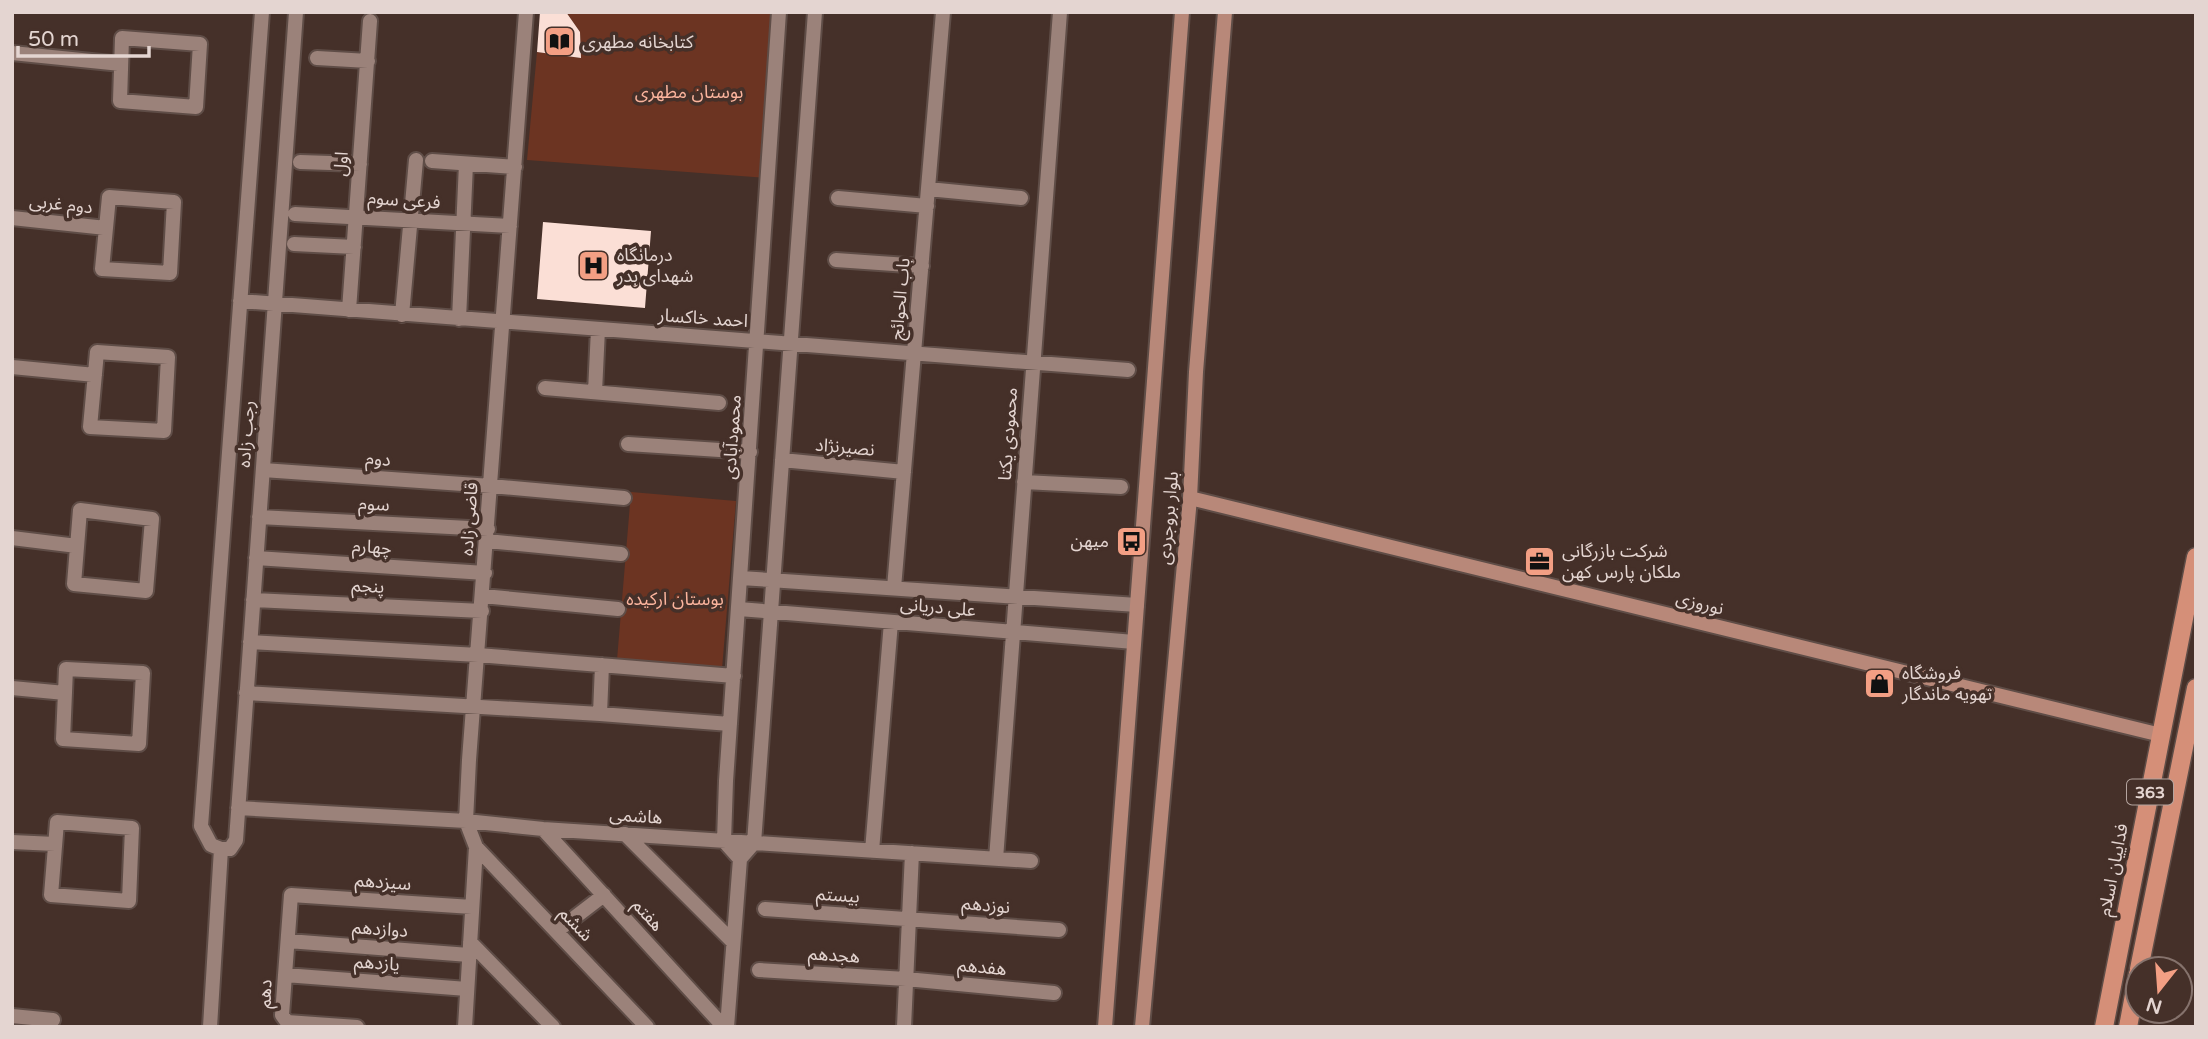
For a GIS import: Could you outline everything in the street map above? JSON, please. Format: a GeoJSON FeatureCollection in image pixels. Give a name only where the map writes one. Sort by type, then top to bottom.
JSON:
{"type":"FeatureCollection","features":[{"type":"Feature","properties":{"kind":"main road","name":"بلوار بروجردی"},"geometry":{"type":"LineString","coordinates":[[1105,1027],[1182,12]]}},
{"type":"Feature","properties":{"kind":"main road","name":"بلوار بروجردی"},"geometry":{"type":"LineString","coordinates":[[1142,1027],[1189,498],[1196,372],[1225,12]]}},
{"type":"Feature","properties":{"kind":"main road","name":"نوروزی"},"geometry":{"type":"LineString","coordinates":[[1189,498],[2161,736]]}},
{"type":"Feature","properties":{"kind":"main road","name":"فداییان اسلام"},"geometry":{"type":"LineString","coordinates":[[2104,1027],[2196,557]]}},
{"type":"Feature","properties":{"kind":"main road","name":"363"},"geometry":{"type":"LineString","coordinates":[[2141,955],[2196,688]]}},
{"type":"Feature","properties":{"kind":"street","name":"رجب زاده"},"geometry":{"type":"LineString","coordinates":[[262,12],[201,826],[211,845],[221,849],[230,849],[236,840],[296,12]]}},
{"type":"Feature","properties":{"kind":"street","name":"قاضی زاده"},"geometry":{"type":"LineString","coordinates":[[468,1023],[467,989],[476,847],[466,821],[526,12]]}},
{"type":"Feature","properties":{"kind":"street","name":"محمودآبادی"},"geometry":{"type":"LineString","coordinates":[[724,841],[779,12]]}},
{"type":"Feature","properties":{"kind":"street"},"geometry":{"type":"LineString","coordinates":[[725,1027],[740,859],[754,843],[815,12]]}},
{"type":"Feature","properties":{"kind":"street","name":"باب الحوائج"},"geometry":{"type":"LineString","coordinates":[[894,589],[943,12]]}},
{"type":"Feature","properties":{"kind":"street","name":"محمودی یکتا"},"geometry":{"type":"LineString","coordinates":[[996,859],[1059,12]]}},
{"type":"Feature","properties":{"kind":"street","name":"اول"},"geometry":{"type":"LineString","coordinates":[[349,310],[370,21]]}},
{"type":"Feature","properties":{"kind":"street"},"geometry":{"type":"LineString","coordinates":[[122,38],[200,44],[196,107],[120,102],[121,64],[122,38]]}},
{"type":"Feature","properties":{"kind":"street"},"geometry":{"type":"LineString","coordinates":[[12,53],[121,64]]}},
{"type":"Feature","properties":{"kind":"street"},"geometry":{"type":"LineString","coordinates":[[317,58],[368,61]]}},
{"type":"Feature","properties":{"kind":"street"},"geometry":{"type":"LineString","coordinates":[[402,315],[416,160]]}},
{"type":"Feature","properties":{"kind":"street"},"geometry":{"type":"LineString","coordinates":[[432,161],[515,167]]}},
{"type":"Feature","properties":{"kind":"street"},"geometry":{"type":"LineString","coordinates":[[300,162],[360,164]]}},
{"type":"Feature","properties":{"kind":"street"},"geometry":{"type":"LineString","coordinates":[[459,319],[466,163]]}},
{"type":"Feature","properties":{"kind":"street"},"geometry":{"type":"LineString","coordinates":[[928,189],[1021,198]]}},
{"type":"Feature","properties":{"kind":"street","name":"دوم غربی"},"geometry":{"type":"LineString","coordinates":[[109,197],[174,202],[170,273],[102,269],[106,228],[109,197]]}},
{"type":"Feature","properties":{"kind":"street"},"geometry":{"type":"LineString","coordinates":[[838,198],[927,206]]}},
{"type":"Feature","properties":{"kind":"street","name":"فرعی سوم"},"geometry":{"type":"LineString","coordinates":[[295,214],[510,226]]}},
{"type":"Feature","properties":{"kind":"street","name":"دوم غربی"},"geometry":{"type":"LineString","coordinates":[[12,218],[106,228]]}},
{"type":"Feature","properties":{"kind":"street"},"geometry":{"type":"LineString","coordinates":[[294,244],[354,247]]}},
{"type":"Feature","properties":{"kind":"street"},"geometry":{"type":"LineString","coordinates":[[836,260],[922,266]]}},
{"type":"Feature","properties":{"kind":"street","name":"احمد خاکسار"},"geometry":{"type":"LineString","coordinates":[[240,301],[1128,370]]}},
{"type":"Feature","properties":{"kind":"street"},"geometry":{"type":"LineString","coordinates":[[595,393],[598,330]]}},
{"type":"Feature","properties":{"kind":"street"},"geometry":{"type":"LineString","coordinates":[[97,352],[168,357],[164,431],[90,427],[95,375],[97,352]]}},
{"type":"Feature","properties":{"kind":"street"},"geometry":{"type":"LineString","coordinates":[[12,366],[95,375]]}},
{"type":"Feature","properties":{"kind":"street"},"geometry":{"type":"LineString","coordinates":[[545,388],[719,403]]}},
{"type":"Feature","properties":{"kind":"street"},"geometry":{"type":"LineString","coordinates":[[628,444],[750,452]]}},
{"type":"Feature","properties":{"kind":"street","name":"نصیرنژاد"},"geometry":{"type":"LineString","coordinates":[[782,460],[904,472]]}},
{"type":"Feature","properties":{"kind":"street","name":"دوم"},"geometry":{"type":"LineString","coordinates":[[262,470],[624,498]]}},
{"type":"Feature","properties":{"kind":"street"},"geometry":{"type":"LineString","coordinates":[[1024,482],[1121,487]]}},
{"type":"Feature","properties":{"kind":"street"},"geometry":{"type":"LineString","coordinates":[[80,510],[152,519],[146,591],[74,584],[77,546],[80,510]]}},
{"type":"Feature","properties":{"kind":"street","name":"سوم"},"geometry":{"type":"LineString","coordinates":[[259,517],[487,535],[621,554]]}},
{"type":"Feature","properties":{"kind":"street"},"geometry":{"type":"LineString","coordinates":[[12,538],[77,546]]}},
{"type":"Feature","properties":{"kind":"street","name":"چهارم"},"geometry":{"type":"LineString","coordinates":[[256,558],[485,573]]}},
{"type":"Feature","properties":{"kind":"street"},"geometry":{"type":"LineString","coordinates":[[741,578],[1137,605]]}},
{"type":"Feature","properties":{"kind":"street"},"geometry":{"type":"LineString","coordinates":[[483,596],[618,608]]}},
{"type":"Feature","properties":{"kind":"street","name":"پنجم"},"geometry":{"type":"LineString","coordinates":[[253,600],[482,611]]}},
{"type":"Feature","properties":{"kind":"street","name":"علی دریانی"},"geometry":{"type":"LineString","coordinates":[[739,609],[1134,642]]}},
{"type":"Feature","properties":{"kind":"street"},"geometry":{"type":"LineString","coordinates":[[872,850],[891,622]]}},
{"type":"Feature","properties":{"kind":"street"},"geometry":{"type":"LineString","coordinates":[[250,642],[478,655],[734,676]]}},
{"type":"Feature","properties":{"kind":"street"},"geometry":{"type":"LineString","coordinates":[[600,714],[603,665]]}},
{"type":"Feature","properties":{"kind":"street"},"geometry":{"type":"LineString","coordinates":[[66,669],[143,673],[139,744],[63,739],[65,693],[66,669]]}},
{"type":"Feature","properties":{"kind":"street"},"geometry":{"type":"LineString","coordinates":[[12,688],[65,693]]}},
{"type":"Feature","properties":{"kind":"street"},"geometry":{"type":"LineString","coordinates":[[246,693],[730,724]]}},
{"type":"Feature","properties":{"kind":"street","name":"هاشمی"},"geometry":{"type":"LineString","coordinates":[[238,808],[466,821],[543,829],[1031,861]]}},
{"type":"Feature","properties":{"kind":"street"},"geometry":{"type":"LineString","coordinates":[[57,822],[132,828],[129,901],[51,895],[55,844],[57,822]]}},
{"type":"Feature","properties":{"kind":"street","name":"هفتم"},"geometry":{"type":"LineString","coordinates":[[543,829],[725,1027]]}},
{"type":"Feature","properties":{"kind":"street"},"geometry":{"type":"LineString","coordinates":[[625,834],[733,942]]}},
{"type":"Feature","properties":{"kind":"street"},"geometry":{"type":"LineString","coordinates":[[724,841],[740,859]]}},
{"type":"Feature","properties":{"kind":"street"},"geometry":{"type":"LineString","coordinates":[[12,842],[55,844]]}},
{"type":"Feature","properties":{"kind":"street","name":"ششم"},"geometry":{"type":"LineString","coordinates":[[476,847],[647,1027]]}},
{"type":"Feature","properties":{"kind":"street"},"geometry":{"type":"LineString","coordinates":[[210,1027],[221,849]]}},
{"type":"Feature","properties":{"kind":"street"},"geometry":{"type":"LineString","coordinates":[[904,1027],[912,853]]}},
{"type":"Feature","properties":{"kind":"street","name":"سیزدهم"},"geometry":{"type":"LineString","coordinates":[[291,895],[472,907]]}},
{"type":"Feature","properties":{"kind":"street","name":"دهم"},"geometry":{"type":"LineString","coordinates":[[291,895],[284,1020],[357,1027]]}},
{"type":"Feature","properties":{"kind":"street"},"geometry":{"type":"LineString","coordinates":[[556,931],[604,895]]}},
{"type":"Feature","properties":{"kind":"street","name":"بیستم"},"geometry":{"type":"LineString","coordinates":[[765,909],[909,918]]}},
{"type":"Feature","properties":{"kind":"street","name":"نوزدهم"},"geometry":{"type":"LineString","coordinates":[[909,918],[1059,930]]}},
{"type":"Feature","properties":{"kind":"street","name":"دوازدهم"},"geometry":{"type":"LineString","coordinates":[[288,941],[470,948]]}},
{"type":"Feature","properties":{"kind":"street"},"geometry":{"type":"LineString","coordinates":[[470,948],[553,1027]]}},
{"type":"Feature","properties":{"kind":"street","name":"هجدهم"},"geometry":{"type":"LineString","coordinates":[[759,970],[906,979]]}},
{"type":"Feature","properties":{"kind":"street","name":"یازدهم"},"geometry":{"type":"LineString","coordinates":[[285,975],[467,989]]}},
{"type":"Feature","properties":{"kind":"street","name":"هفدهم"},"geometry":{"type":"LineString","coordinates":[[906,979],[1054,993]]}},
{"type":"Feature","properties":{"kind":"street"},"geometry":{"type":"LineString","coordinates":[[12,1016],[53,1020]]}},
{"type":"Feature","properties":{"kind":"green space","name":"بوستان مطهری"},"geometry":{"type":"Polygon","coordinates":[[[566,12],[776,12],[766,178],[527,160],[537,52],[581,58],[580,32],[566,12]]]}},
{"type":"Feature","properties":{"kind":"green space","name":"بوستان ارکیده"},"geometry":{"type":"Polygon","coordinates":[[[631,492],[736,501],[722,669],[617,660],[631,492]]]}},
{"type":"Feature","properties":{"kind":"building","name":"کتابخانه مطهری"},"geometry":{"type":"Polygon","coordinates":[[[540,12],[566,12],[580,32],[581,58],[537,52],[540,12]]]}},
{"type":"Feature","properties":{"kind":"building","name":"درمانگاه شهدای بدر"},"geometry":{"type":"Polygon","coordinates":[[[543,222],[651,231],[645,308],[537,299],[543,222]]]}},
{"type":"Feature","properties":{"kind":"place","name":"کتابخانه مطهری"},"geometry":{"type":"Point","coordinates":[559,42]}},
{"type":"Feature","properties":{"kind":"place","name":"درمانگاه شهدای بدر"},"geometry":{"type":"Point","coordinates":[594,265]}},
{"type":"Feature","properties":{"kind":"place","name":"میهن"},"geometry":{"type":"Point","coordinates":[1132,541]}},
{"type":"Feature","properties":{"kind":"place","name":"شرکت بازرگانی ملکان پارس کهن"},"geometry":{"type":"Point","coordinates":[1539,561]}},
{"type":"Feature","properties":{"kind":"place","name":"فروشگاه تهویه ماندگار"},"geometry":{"type":"Point","coordinates":[1879,683]}}]}
